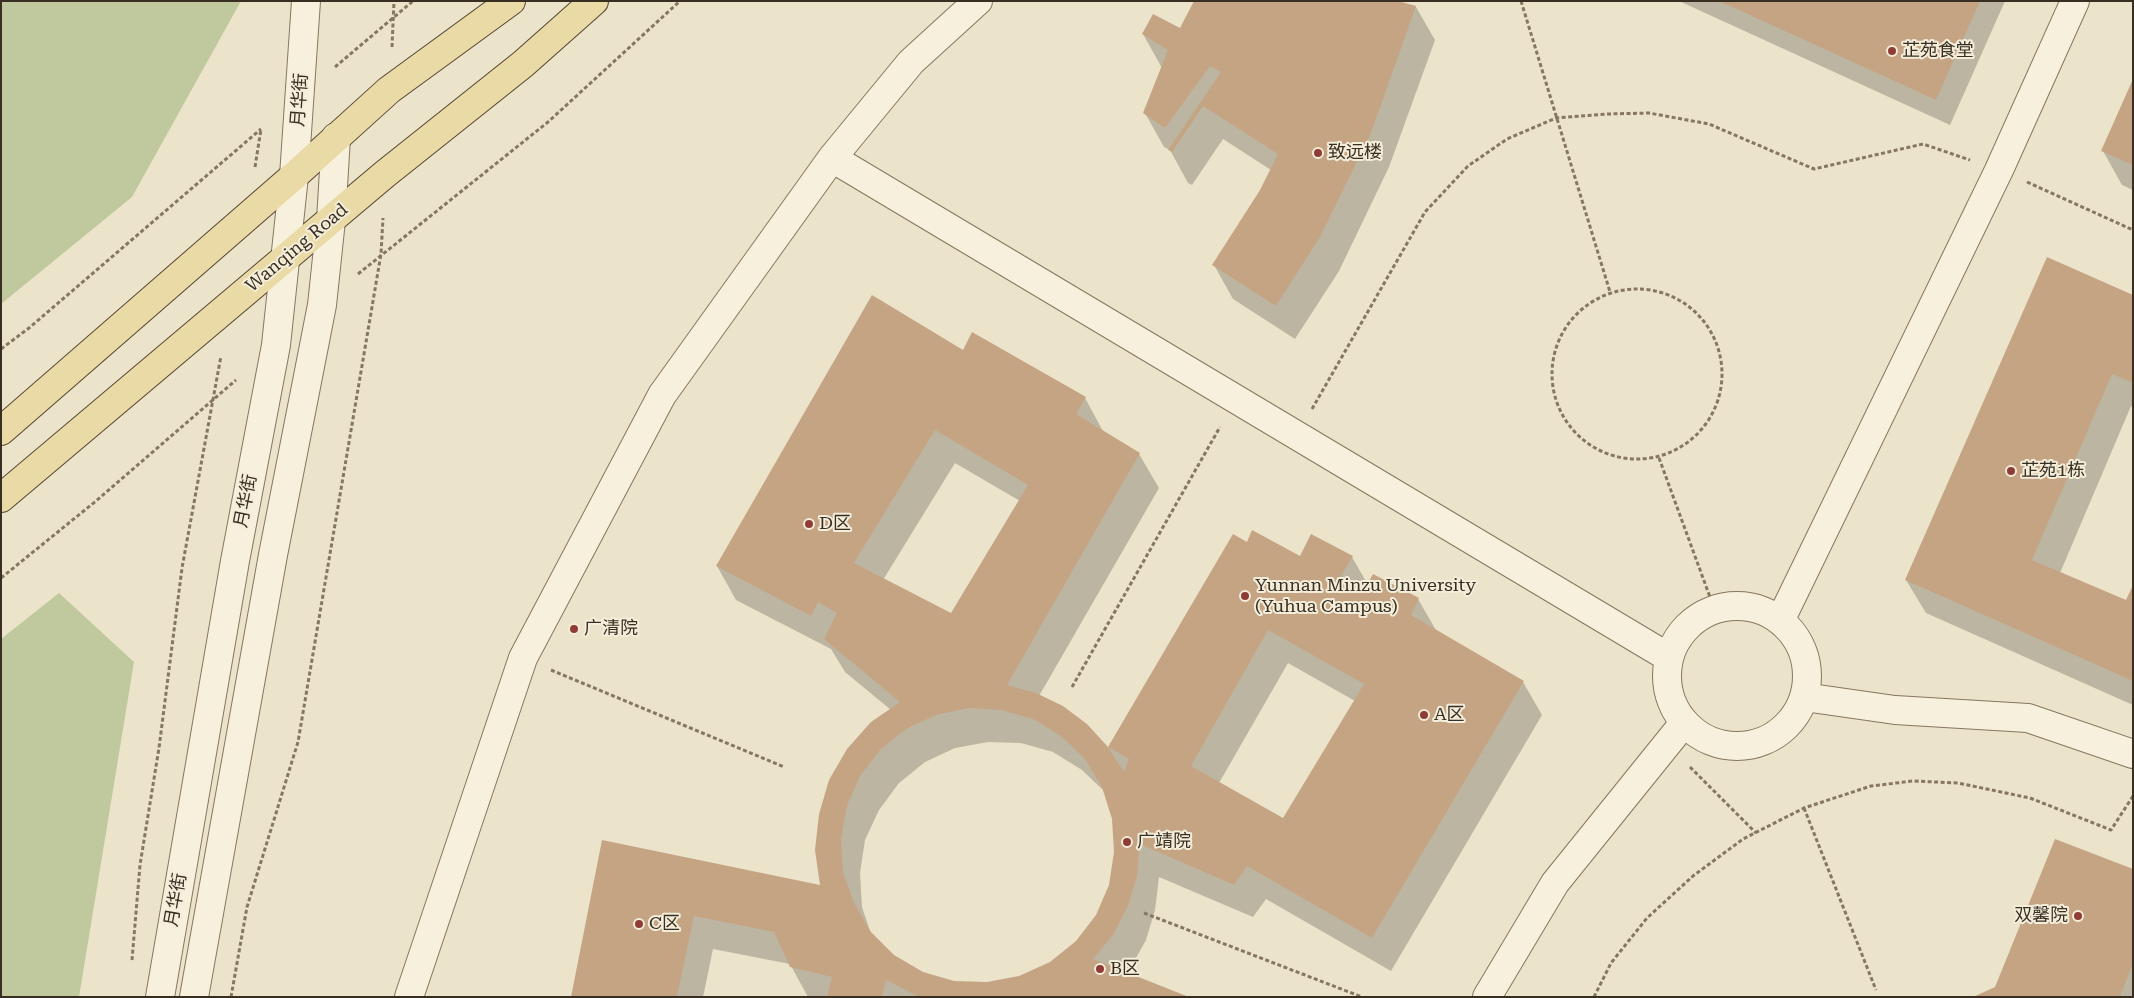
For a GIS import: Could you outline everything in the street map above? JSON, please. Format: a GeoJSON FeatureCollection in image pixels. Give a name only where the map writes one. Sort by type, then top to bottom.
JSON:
{"type":"FeatureCollection","features":[{"type":"Feature","properties":{"kind":"main road"},"geometry":{"type":"LineString","coordinates":[[1,431],[294,176],[389,90],[511,1]]}},
{"type":"Feature","properties":{"kind":"main road","name":"Wanqing Road"},"geometry":{"type":"LineString","coordinates":[[1,498],[285,257],[523,64],[594,1]]}},
{"type":"Feature","properties":{"kind":"street","name":"月华街"},"geometry":{"type":"LineString","coordinates":[[160,997],[234,561],[276,345],[294,176],[306,1]]}},
{"type":"Feature","properties":{"kind":"street"},"geometry":{"type":"LineString","coordinates":[[409,997],[523,658],[662,395],[832,158],[910,62],[978,1]]}},
{"type":"Feature","properties":{"kind":"street"},"geometry":{"type":"LineString","coordinates":[[1781,619],[1999,170],[2075,1]]}},
{"type":"Feature","properties":{"kind":"street","name":"月华街"},"geometry":{"type":"LineString","coordinates":[[194,997],[273,555],[322,305],[331,220],[336,137]]}},
{"type":"Feature","properties":{"kind":"street"},"geometry":{"type":"LineString","coordinates":[[832,158],[1668,657]]}},
{"type":"Feature","properties":{"kind":"street"},"geometry":{"type":"LineString","coordinates":[[1487,997],[1555,883],[1675,733],[1667,692],[1668,657],[1685,626],[1714,608],[1749,605],[1781,619],[1799,642],[1807,669],[1804,697],[1789,723],[1765,740],[1736,747],[1675,733]]}},
{"type":"Feature","properties":{"kind":"street"},"geometry":{"type":"LineString","coordinates":[[1804,697],[1895,710],[2028,718],[2133,754]]}},
{"type":"Feature","properties":{"kind":"path"},"geometry":{"type":"LineString","coordinates":[[389,90],[394,1]]}},
{"type":"Feature","properties":{"kind":"path"},"geometry":{"type":"LineString","coordinates":[[1,349],[29,328],[412,1]]}},
{"type":"Feature","properties":{"kind":"path"},"geometry":{"type":"LineString","coordinates":[[1521,1],[1610,292]]}},
{"type":"Feature","properties":{"kind":"path"},"geometry":{"type":"LineString","coordinates":[[1297,436],[1425,212],[1468,166],[1507,139],[1556,118],[1608,114],[1649,114],[1709,124],[1814,170],[1923,144],[1999,170],[2133,230]]}},
{"type":"Feature","properties":{"kind":"path"},"geometry":{"type":"LineString","coordinates":[[254,168],[261,129]]}},
{"type":"Feature","properties":{"kind":"path"},"geometry":{"type":"LineString","coordinates":[[231,997],[248,907],[298,742],[381,254],[385,174]]}},
{"type":"Feature","properties":{"kind":"path"},"geometry":{"type":"LineString","coordinates":[[1637,288],[1664,292],[1688,305],[1708,325],[1719,349],[1723,377],[1718,404],[1704,428],[1684,446],[1659,458],[1626,460],[1595,450],[1570,428],[1554,399],[1552,366],[1561,334],[1581,308],[1610,292],[1637,288]]}},
{"type":"Feature","properties":{"kind":"path"},"geometry":{"type":"LineString","coordinates":[[131,968],[140,865],[159,748],[182,568],[222,352]]}},
{"type":"Feature","properties":{"kind":"path"},"geometry":{"type":"LineString","coordinates":[[1072,687],[1236,399]]}},
{"type":"Feature","properties":{"kind":"path"},"geometry":{"type":"LineString","coordinates":[[1659,458],[1714,608]]}},
{"type":"Feature","properties":{"kind":"path"},"geometry":{"type":"LineString","coordinates":[[523,658],[784,767]]}},
{"type":"Feature","properties":{"kind":"path"},"geometry":{"type":"LineString","coordinates":[[1675,733],[1756,833]]}},
{"type":"Feature","properties":{"kind":"path"},"geometry":{"type":"LineString","coordinates":[[1594,997],[1611,963],[1647,918],[1693,876],[1743,839],[1804,808],[1871,786],[1913,781],[1958,783],[2030,798],[2111,830],[2133,796]]}},
{"type":"Feature","properties":{"kind":"path"},"geometry":{"type":"LineString","coordinates":[[1804,808],[1876,990]]}},
{"type":"Feature","properties":{"kind":"path"},"geometry":{"type":"LineString","coordinates":[[1144,913],[1362,997]]}},
{"type":"Feature","properties":{"kind":"green space"},"geometry":{"type":"Polygon","coordinates":[[[1,1],[241,1],[132,197],[1,304],[1,1]]]}},
{"type":"Feature","properties":{"kind":"green space"},"geometry":{"type":"Polygon","coordinates":[[[59,593],[134,662],[79,997],[1,997],[1,639],[59,593]]]}},
{"type":"Feature","properties":{"kind":"building","name":"致远楼"},"geometry":{"type":"Polygon","coordinates":[[[1194,1],[1398,1],[1416,6],[1371,133],[1320,237],[1276,306],[1212,265],[1260,190],[1278,154],[1203,106],[1172,152],[1168,150],[1221,72],[1210,66],[1165,128],[1143,113],[1168,50],[1142,34],[1153,14],[1180,28],[1194,1]]]}},
{"type":"Feature","properties":{"kind":"building","name":"芷苑食堂"},"geometry":{"type":"Polygon","coordinates":[[[1719,1],[1980,1],[1936,100],[1719,1]]]}},
{"type":"Feature","properties":{"kind":"building"},"geometry":{"type":"Polygon","coordinates":[[[2133,79],[2133,165],[2101,151],[2133,79]]]}},
{"type":"Feature","properties":{"kind":"building","name":"芷苑1栋"},"geometry":{"type":"Polygon","coordinates":[[[2047,257],[2133,295],[2133,383],[2112,374],[2032,560],[2126,600],[2133,585],[2133,681],[1905,580],[2047,257]]]}},
{"type":"Feature","properties":{"kind":"building"},"geometry":{"type":"Polygon","coordinates":[[[872,295],[963,350],[972,332],[1086,397],[1076,414],[1140,453],[1007,685],[1036,693],[1063,706],[1087,724],[1108,747],[1233,534],[1247,542],[1252,530],[1300,556],[1311,534],[1353,556],[1340,578],[1364,591],[1373,574],[1419,598],[1411,615],[1524,681],[1372,938],[1247,866],[1234,885],[1140,844],[1137,876],[1128,906],[1113,935],[1093,959],[1189,997],[919,997],[886,980],[882,997],[827,997],[832,977],[790,967],[774,932],[694,916],[677,997],[571,997],[602,840],[820,885],[815,850],[819,814],[829,780],[847,749],[871,722],[900,702],[824,639],[837,613],[818,602],[811,616],[716,566],[872,295]],[[935,430],[854,563],[951,613],[1028,485],[935,430]],[[1268,630],[1191,766],[1283,818],[1364,684],[1268,630]],[[968,708],[936,715],[906,729],[880,750],[860,776],[847,806],[841,839],[843,872],[854,903],[871,932],[894,955],[923,972],[954,981],[987,982],[1019,976],[1050,962],[1076,941],[1096,915],[1109,885],[1114,852],[1112,819],[1102,787],[1085,759],[1061,736],[1033,719],[1001,710],[968,708]],[[1108,747],[1124,772],[1129,759],[1108,747]]]}},
{"type":"Feature","properties":{"kind":"building","name":"双馨院"},"geometry":{"type":"Polygon","coordinates":[[[2055,839],[2133,869],[2133,963],[2120,997],[1973,997],[1995,987],[2055,839]]]}},
{"type":"Feature","properties":{"kind":"place","name":"芷苑食堂"},"geometry":{"type":"Point","coordinates":[1892,51]}},
{"type":"Feature","properties":{"kind":"place","name":"致远楼"},"geometry":{"type":"Point","coordinates":[1318,153]}},
{"type":"Feature","properties":{"kind":"place","name":"芷苑1栋"},"geometry":{"type":"Point","coordinates":[2011,471]}},
{"type":"Feature","properties":{"kind":"place","name":"D区"},"geometry":{"type":"Point","coordinates":[809,524]}},
{"type":"Feature","properties":{"kind":"place","name":"Yunnan Minzu University (Yuhua Campus)"},"geometry":{"type":"Point","coordinates":[1245,596]}},
{"type":"Feature","properties":{"kind":"place","name":"广清院"},"geometry":{"type":"Point","coordinates":[574,629]}},
{"type":"Feature","properties":{"kind":"place","name":"A区"},"geometry":{"type":"Point","coordinates":[1424,715]}},
{"type":"Feature","properties":{"kind":"place","name":"广靖院"},"geometry":{"type":"Point","coordinates":[1127,842]}},
{"type":"Feature","properties":{"kind":"place","name":"双馨院"},"geometry":{"type":"Point","coordinates":[2078,916]}},
{"type":"Feature","properties":{"kind":"place","name":"C区"},"geometry":{"type":"Point","coordinates":[639,924]}},
{"type":"Feature","properties":{"kind":"place","name":"B区"},"geometry":{"type":"Point","coordinates":[1100,969]}}]}
